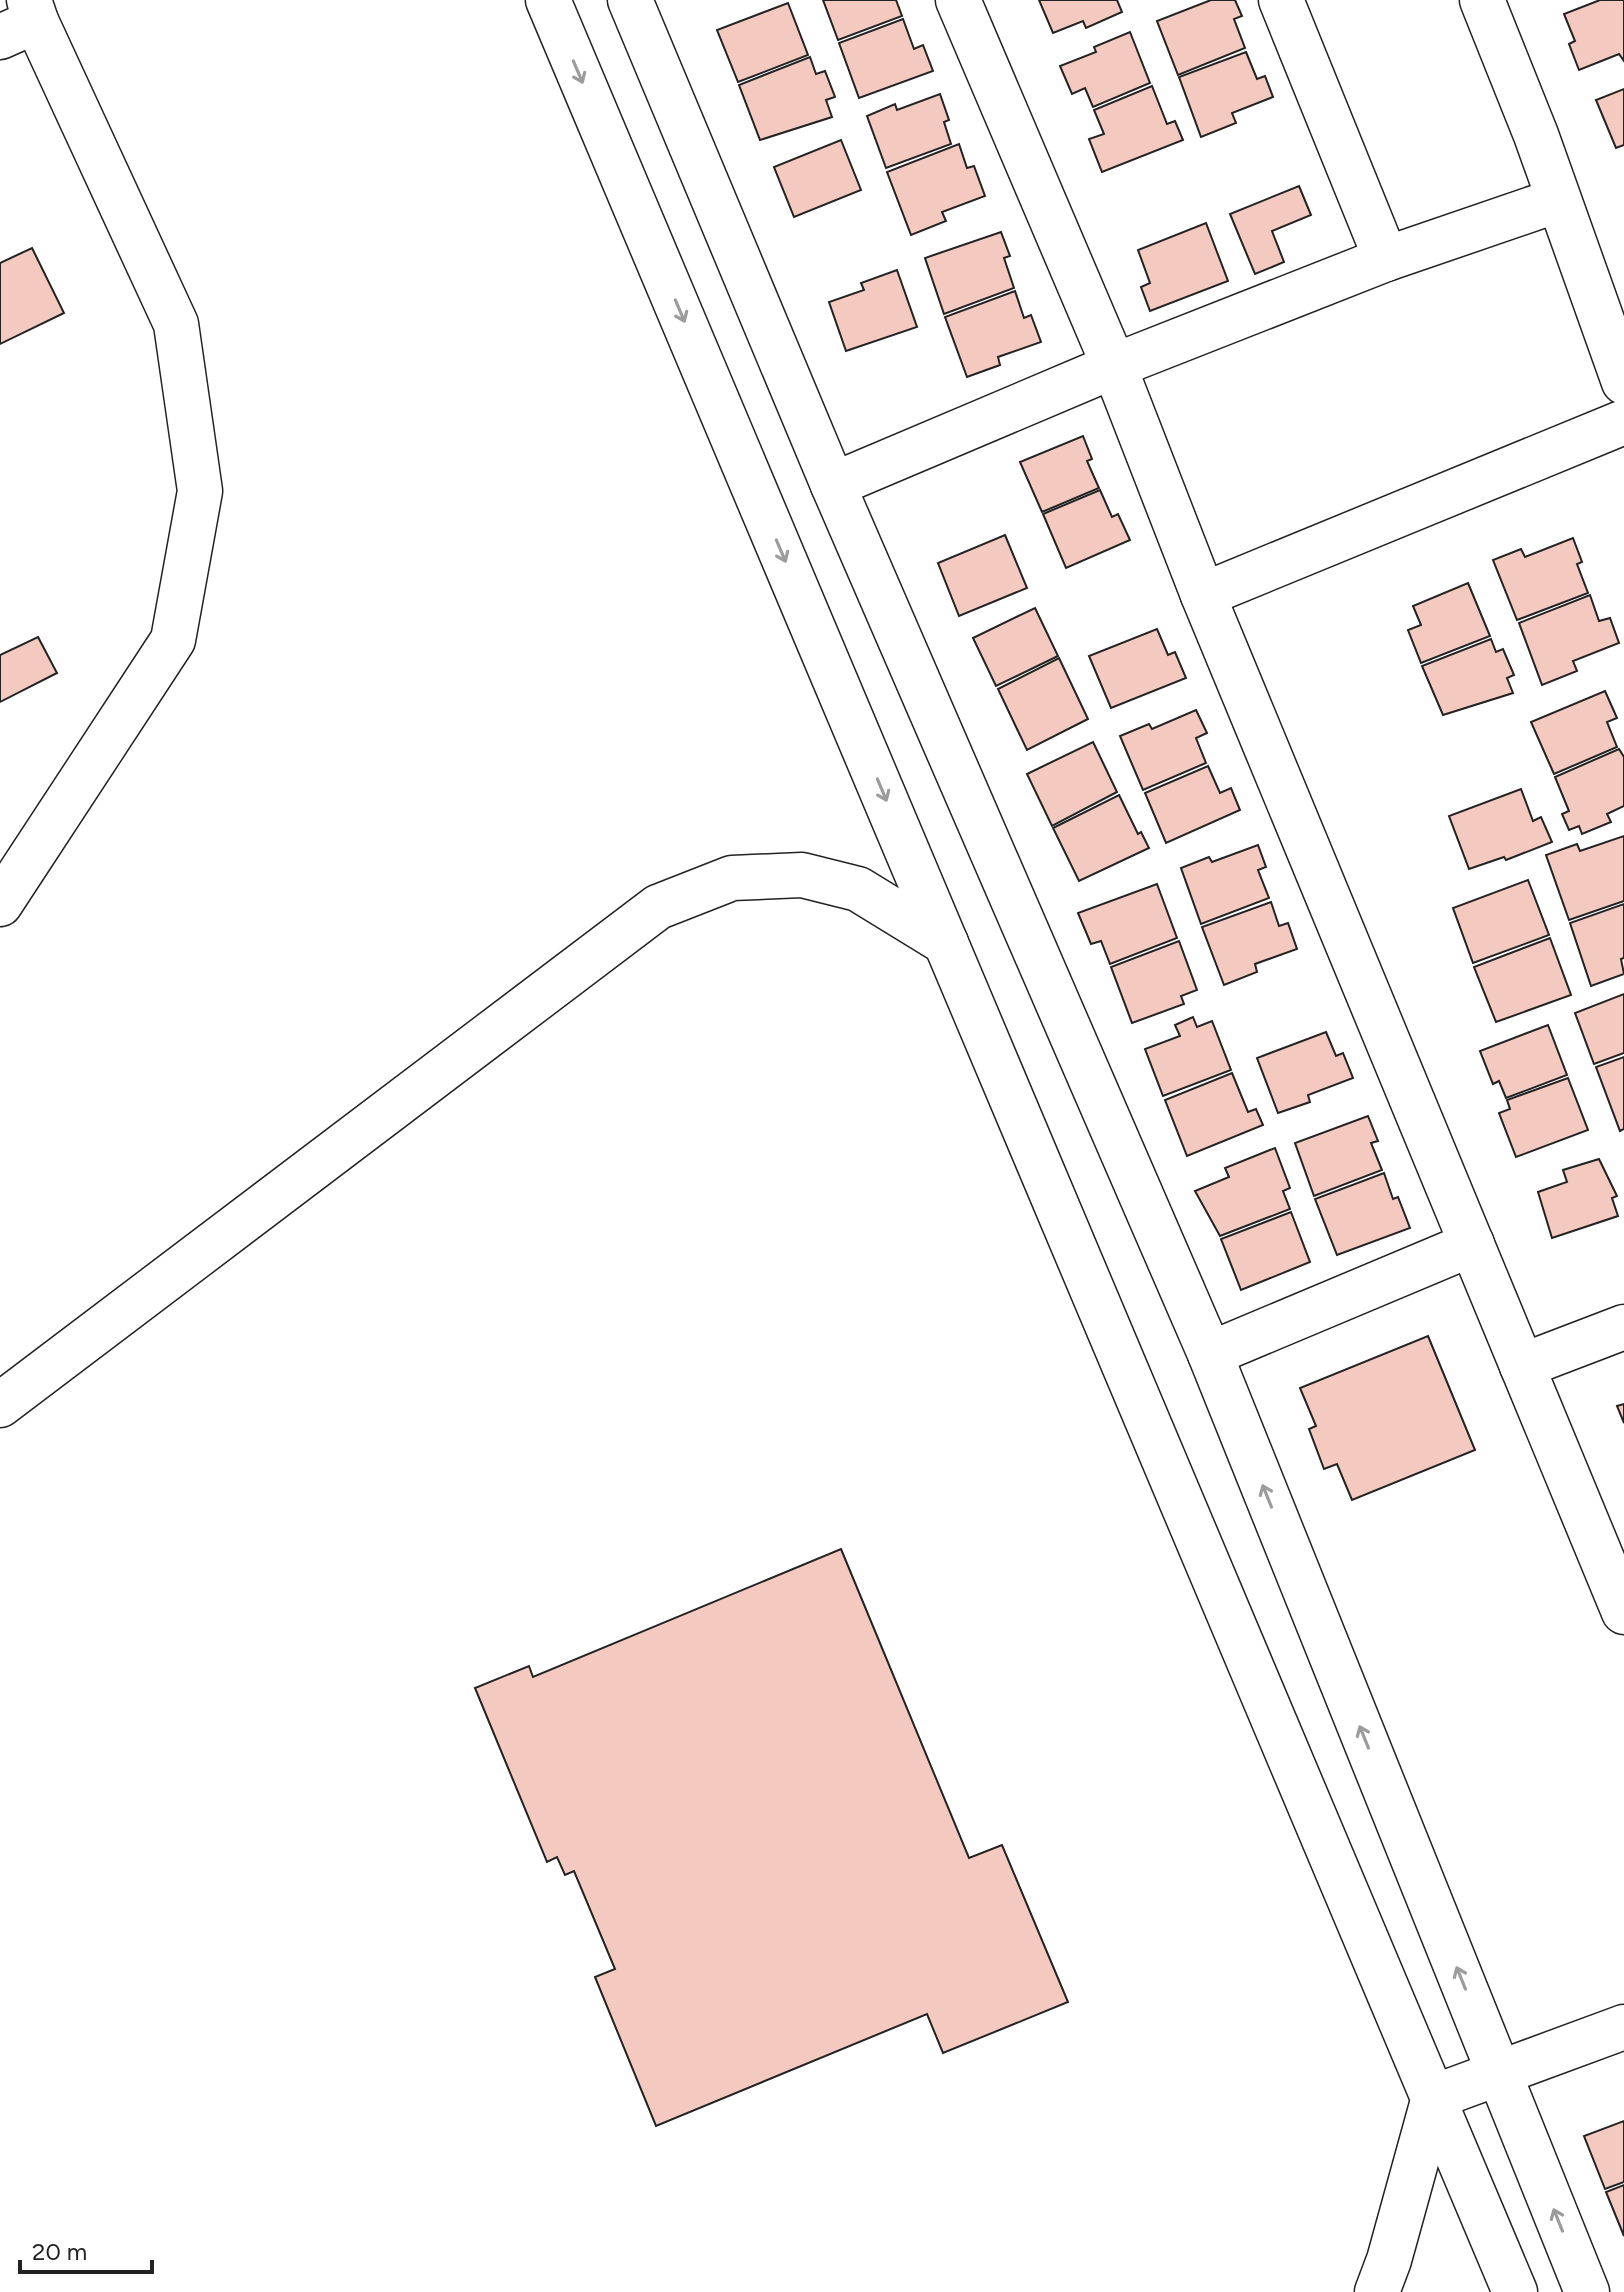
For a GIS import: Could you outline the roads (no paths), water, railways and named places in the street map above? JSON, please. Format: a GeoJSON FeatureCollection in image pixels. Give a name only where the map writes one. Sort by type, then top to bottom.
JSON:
{"type":"FeatureCollection","features":[{"type":"Feature","properties":{"kind":"street"},"geometry":{"type":"LineString","coordinates":[[548,0],[1515,2292]]}},
{"type":"Feature","properties":{"kind":"street"},"geometry":{"type":"LineString","coordinates":[[630,0],[833,485],[1210,1354],[1587,2292]]}},
{"type":"Feature","properties":{"kind":"street"},"geometry":{"type":"LineString","coordinates":[[958,0],[1114,366],[1203,595],[1624,1612]]}},
{"type":"Feature","properties":{"kind":"street"},"geometry":{"type":"LineString","coordinates":[[1281,0],[1386,259]]}},
{"type":"Feature","properties":{"kind":"street"},"geometry":{"type":"LineString","coordinates":[[1482,0],[1624,382]]}},
{"type":"Feature","properties":{"kind":"street"},"geometry":{"type":"LineString","coordinates":[[0,904],[173,640],[200,491],[176,324],[22,19]]}},
{"type":"Feature","properties":{"kind":"street"},"geometry":{"type":"LineString","coordinates":[[833,485],[1114,366],[1386,259],[1558,200]]}},
{"type":"Feature","properties":{"kind":"street"},"geometry":{"type":"LineString","coordinates":[[1203,595],[1624,422]]}},
{"type":"Feature","properties":{"kind":"street"},"geometry":{"type":"LineString","coordinates":[[0,1405],[658,907],[732,878],[802,875],[858,889],[946,943]]}},
{"type":"Feature","properties":{"kind":"street"},"geometry":{"type":"LineString","coordinates":[[1210,1354],[1472,1244]]}},
{"type":"Feature","properties":{"kind":"street"},"geometry":{"type":"LineString","coordinates":[[1522,1366],[1624,1327]]}},
{"type":"Feature","properties":{"kind":"street"},"geometry":{"type":"LineString","coordinates":[[1434,2097],[1624,2027]]}},
{"type":"Feature","properties":{"kind":"street"},"geometry":{"type":"LineString","coordinates":[[1377,2292],[1389,2260],[1434,2097]]}}]}
